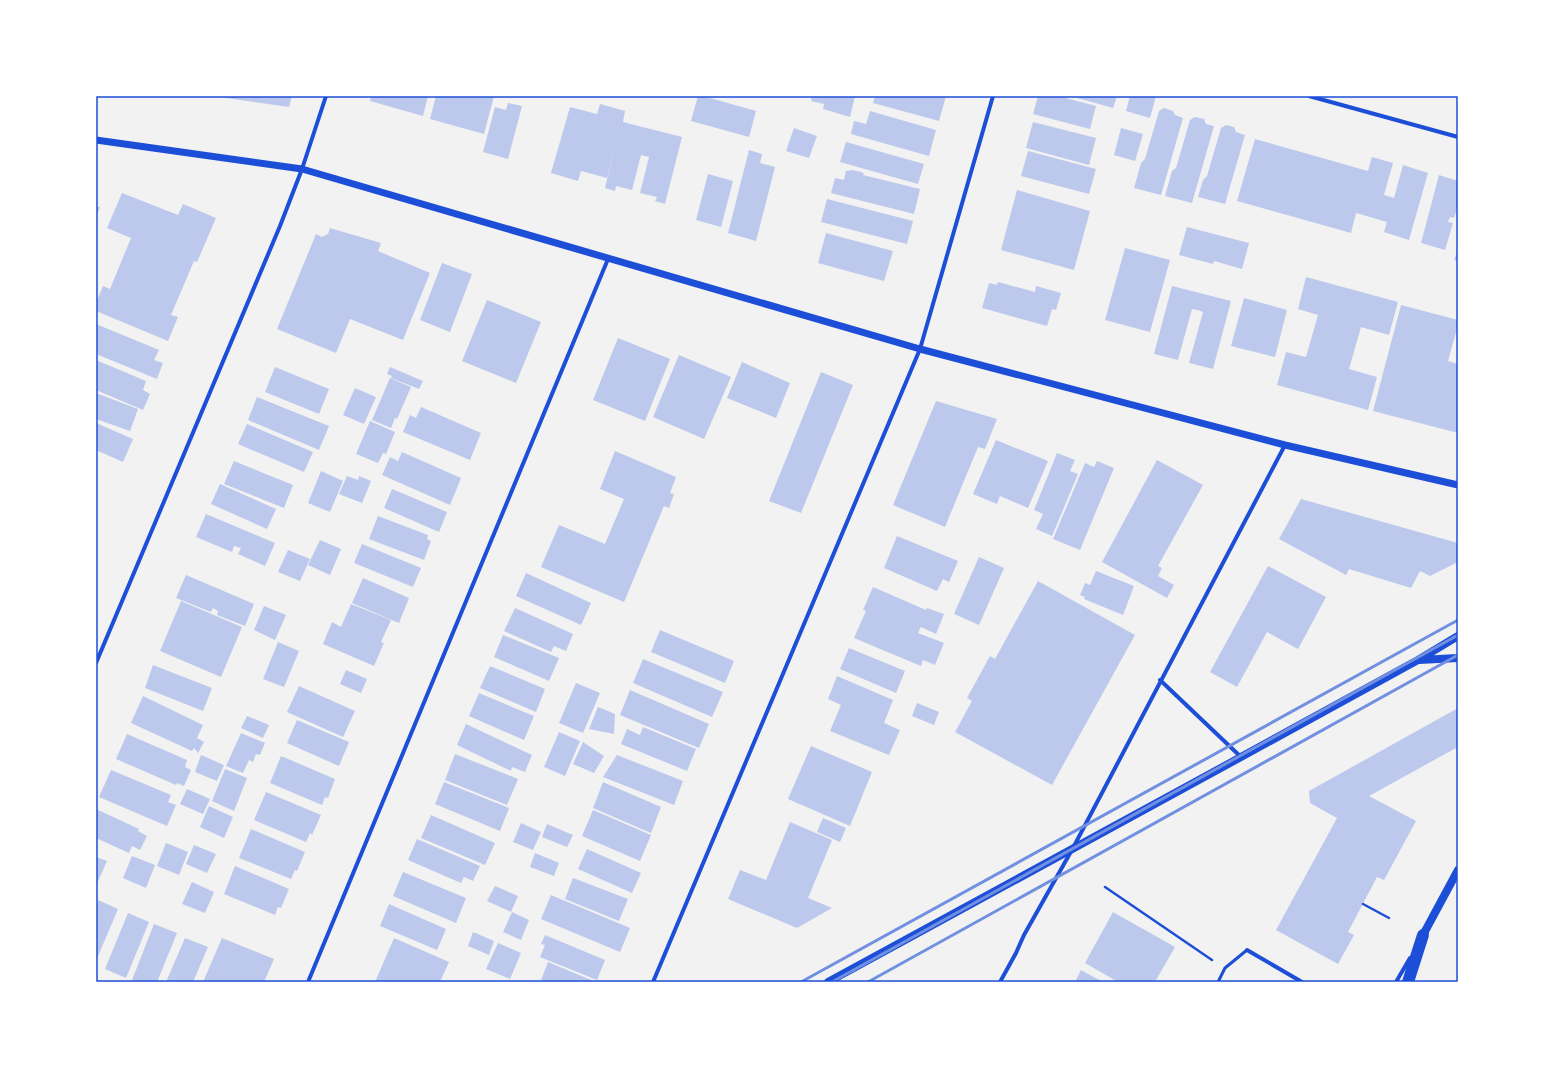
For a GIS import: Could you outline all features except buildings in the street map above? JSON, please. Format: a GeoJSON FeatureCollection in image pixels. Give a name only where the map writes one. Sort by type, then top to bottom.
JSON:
{"type":"FeatureCollection","features":[{"type":"Feature","properties":{"kind":"highway"},"geometry":{"type":"LineString","coordinates":[[1408,982],[1423,935]]}},
{"type":"Feature","properties":{"kind":"main road"},"geometry":{"type":"LineString","coordinates":[[828,982],[1418,660],[1458,636]]}},
{"type":"Feature","properties":{"kind":"main road"},"geometry":{"type":"LineString","coordinates":[[1418,660],[1458,658]]}},
{"type":"Feature","properties":{"kind":"main road"},"geometry":{"type":"LineString","coordinates":[[1423,935],[1458,870]]}},
{"type":"Feature","properties":{"kind":"street"},"geometry":{"type":"LineString","coordinates":[[96,664],[277,233],[302,169],[326,96]]}},
{"type":"Feature","properties":{"kind":"street"},"geometry":{"type":"LineString","coordinates":[[654,982],[920,349],[993,96]]}},
{"type":"Feature","properties":{"kind":"street"},"geometry":{"type":"LineString","coordinates":[[1309,96],[1458,137]]}},
{"type":"Feature","properties":{"kind":"street"},"geometry":{"type":"LineString","coordinates":[[96,140],[302,169],[920,349],[1285,445],[1458,485]]}},
{"type":"Feature","properties":{"kind":"street"},"geometry":{"type":"LineString","coordinates":[[308,982],[608,259]]}},
{"type":"Feature","properties":{"kind":"street"},"geometry":{"type":"LineString","coordinates":[[1000,982],[1073,848],[1160,680],[1285,445]]}},
{"type":"Feature","properties":{"kind":"street"},"geometry":{"type":"LineString","coordinates":[[1160,680],[1241,757]]}},
{"type":"Feature","properties":{"kind":"street"},"geometry":{"type":"LineString","coordinates":[[1396,982],[1423,935]]}},
{"type":"Feature","properties":{"kind":"street"},"geometry":{"type":"LineString","coordinates":[[1247,950],[1302,982]]}},
{"type":"Feature","properties":{"kind":"lane"},"geometry":{"type":"LineString","coordinates":[[1218,982],[1225,968],[1247,950]]}},
{"type":"Feature","properties":{"kind":"path"},"geometry":{"type":"LineString","coordinates":[[1105,887],[1214,962]]}},
{"type":"Feature","properties":{"kind":"path"},"geometry":{"type":"LineString","coordinates":[[1363,904],[1389,918]]}},
{"type":"Feature","properties":{"kind":"railway"},"geometry":{"type":"LineString","coordinates":[[801,982],[1458,620]]}},
{"type":"Feature","properties":{"kind":"railway"},"geometry":{"type":"LineString","coordinates":[[832,982],[1458,635]]}},
{"type":"Feature","properties":{"kind":"railway"},"geometry":{"type":"LineString","coordinates":[[868,982],[1458,655]]}}]}
